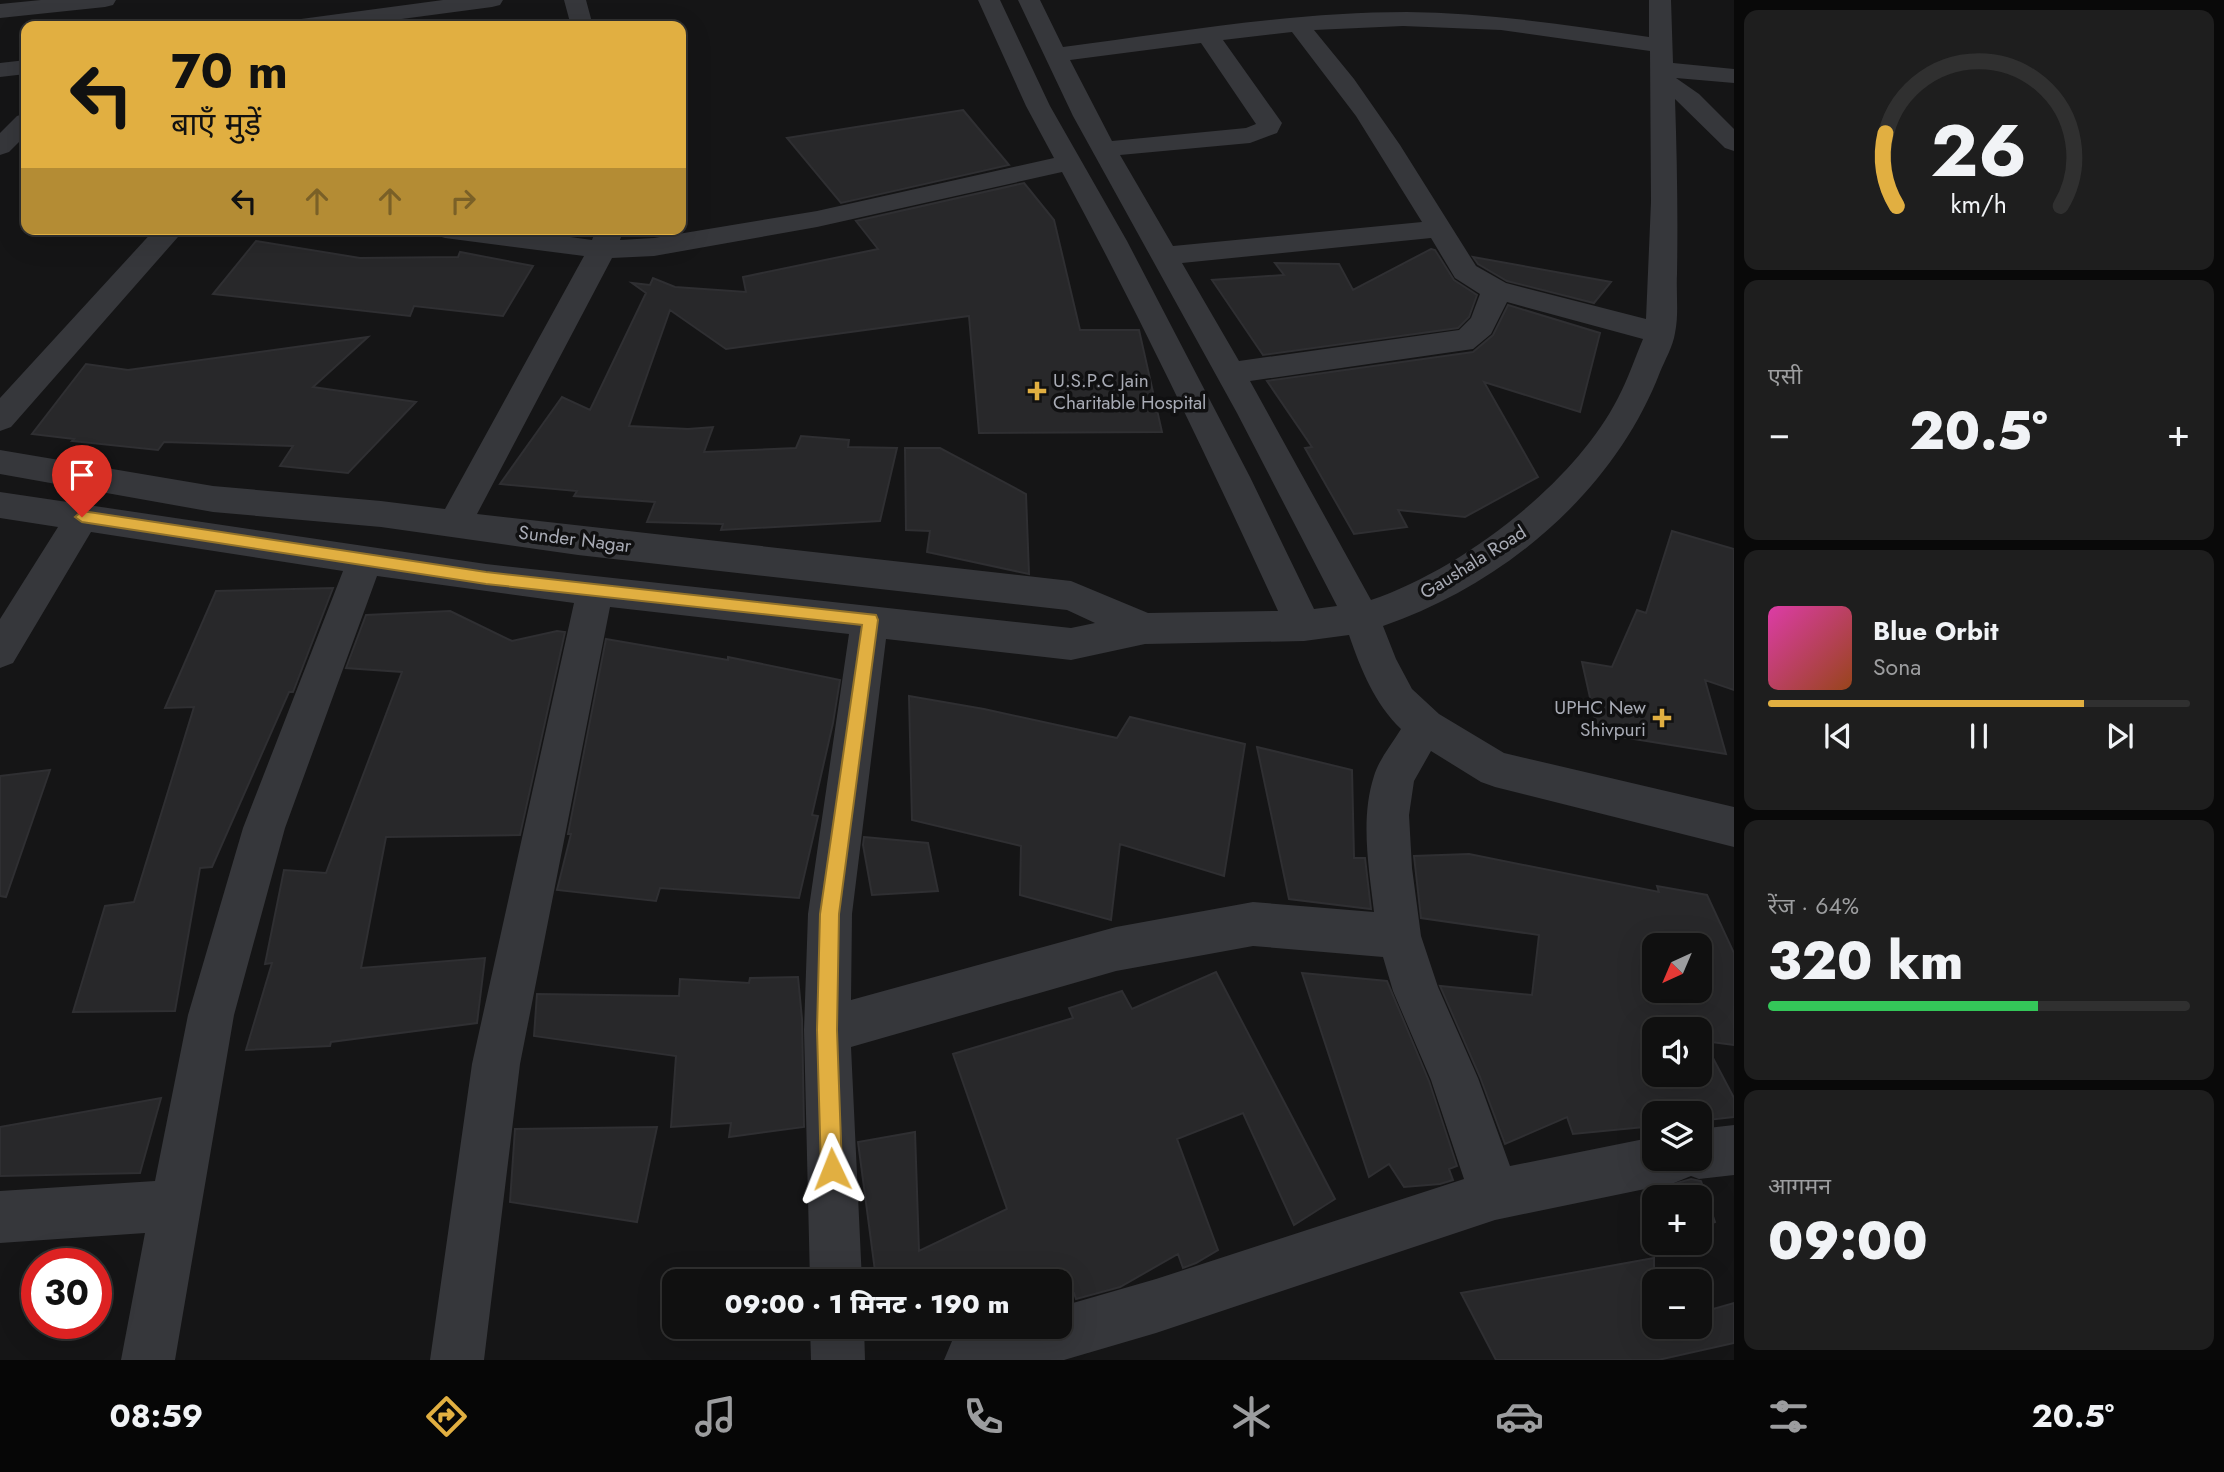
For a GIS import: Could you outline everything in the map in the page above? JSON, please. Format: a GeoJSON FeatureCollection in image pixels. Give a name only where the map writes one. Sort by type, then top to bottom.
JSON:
{"type":"FeatureCollection","features":[{"type":"Feature","properties":{"kind":"street"},"geometry":{"type":"LineString","coordinates":[[0,11],[97,0]]}},
{"type":"Feature","properties":{"kind":"street"},"geometry":{"type":"LineString","coordinates":[[338,21],[492,0]]}},
{"type":"Feature","properties":{"kind":"street"},"geometry":{"type":"LineString","coordinates":[[575,0],[581,21]]}},
{"type":"Feature","properties":{"kind":"street"},"geometry":{"type":"LineString","coordinates":[[989,0],[1038,106],[1113,241],[1233,477],[1304,626]]}},
{"type":"Feature","properties":{"kind":"street"},"geometry":{"type":"LineString","coordinates":[[1029,0],[1104,149],[1230,373],[1362,618],[1378,663],[1398,701],[1425,726],[1495,769],[1734,827]]}},
{"type":"Feature","properties":{"kind":"street"},"geometry":{"type":"LineString","coordinates":[[1330,0],[1340,21]]}},
{"type":"Feature","properties":{"kind":"street","name":"Gaushala Road"},"geometry":{"type":"LineString","coordinates":[[1144,629],[1304,626],[1362,618],[1406,603],[1448,582],[1528,528],[1593,462],[1633,401],[1660,333],[1665,202],[1660,0]]}},
{"type":"Feature","properties":{"kind":"street"},"geometry":{"type":"LineString","coordinates":[[1055,55],[1340,21],[1404,19],[1477,22],[1695,74],[1734,76]]}},
{"type":"Feature","properties":{"kind":"street"},"geometry":{"type":"LineString","coordinates":[[1299,26],[1346,82],[1415,186],[1465,272],[1478,282],[1496,290],[1660,333]]}},
{"type":"Feature","properties":{"kind":"street"},"geometry":{"type":"LineString","coordinates":[[1104,149],[1250,135],[1268,128],[1269,123],[1262,111],[1209,37]]}},
{"type":"Feature","properties":{"kind":"street"},"geometry":{"type":"LineString","coordinates":[[1662,64],[1690,99],[1734,144]]}},
{"type":"Feature","properties":{"kind":"street"},"geometry":{"type":"LineString","coordinates":[[0,71],[21,68]]}},
{"type":"Feature","properties":{"kind":"street"},"geometry":{"type":"LineString","coordinates":[[11,143],[21,128]]}},
{"type":"Feature","properties":{"kind":"street"},"geometry":{"type":"LineString","coordinates":[[533,235],[687,243],[817,219],[1069,163]]}},
{"type":"Feature","properties":{"kind":"street"},"geometry":{"type":"LineString","coordinates":[[1164,256],[1440,229]]}},
{"type":"Feature","properties":{"kind":"street"},"geometry":{"type":"LineString","coordinates":[[0,419],[166,235]]}},
{"type":"Feature","properties":{"kind":"street"},"geometry":{"type":"LineString","coordinates":[[454,524],[606,240]]}},
{"type":"Feature","properties":{"kind":"street"},"geometry":{"type":"LineString","coordinates":[[1230,373],[1462,342],[1476,334],[1488,318],[1496,290]]}},
{"type":"Feature","properties":{"kind":"street","name":"Sunder Nagar"},"geometry":{"type":"LineString","coordinates":[[0,462],[213,499],[381,514],[592,542],[1071,596],[1144,629]]}},
{"type":"Feature","properties":{"kind":"street"},"geometry":{"type":"LineString","coordinates":[[0,505],[486,578],[1071,644],[1144,629]]}},
{"type":"Feature","properties":{"kind":"street"},"geometry":{"type":"LineString","coordinates":[[0,652],[82,517]]}},
{"type":"Feature","properties":{"kind":"street"},"geometry":{"type":"LineString","coordinates":[[148,1360],[211,1015],[264,828],[365,560]]}},
{"type":"Feature","properties":{"kind":"street"},"geometry":{"type":"LineString","coordinates":[[457,1360],[496,1064],[595,590]]}},
{"type":"Feature","properties":{"kind":"street"},"geometry":{"type":"LineString","coordinates":[[835,1269],[827,1030],[830,914],[870,620]]}},
{"type":"Feature","properties":{"kind":"street"},"geometry":{"type":"LineString","coordinates":[[1425,726],[1394,777],[1388,816],[1390,868],[1399,936],[1416,990],[1454,1078],[1494,1195]]}},
{"type":"Feature","properties":{"kind":"street"},"geometry":{"type":"LineString","coordinates":[[827,1030],[1116,949],[1253,924],[1399,936]]}},
{"type":"Feature","properties":{"kind":"street"},"geometry":{"type":"LineString","coordinates":[[1712,1153],[1734,1150]]}},
{"type":"Feature","properties":{"kind":"street"},"geometry":{"type":"LineString","coordinates":[[971,1360],[1156,1306],[1494,1195],[1642,1164]]}},
{"type":"Feature","properties":{"kind":"street"},"geometry":{"type":"LineString","coordinates":[[0,1217],[177,1205]]}},
{"type":"Feature","properties":{"kind":"street"},"geometry":{"type":"LineString","coordinates":[[837,1339],[838,1360]]}},
{"type":"Feature","properties":{"kind":"building"},"geometry":{"type":"Polygon","coordinates":[[[963,110],[1009,165],[841,203],[787,138],[963,110]]]}},
{"type":"Feature","properties":{"kind":"building"},"geometry":{"type":"Polygon","coordinates":[[[1024,183],[1054,220],[1080,330],[1139,330],[1162,432],[979,433],[969,316],[726,349],[670,310],[629,426],[688,429],[713,427],[704,452],[796,448],[801,436],[849,440],[848,447],[897,448],[880,521],[721,530],[723,524],[647,522],[655,502],[574,496],[577,491],[500,484],[562,397],[590,410],[646,293],[632,283],[650,285],[653,278],[675,287],[746,292],[743,277],[878,249],[856,221],[1024,183]]]}},
{"type":"Feature","properties":{"kind":"building"},"geometry":{"type":"Polygon","coordinates":[[[256,241],[360,258],[458,257],[460,252],[533,266],[503,316],[414,306],[410,316],[213,294],[256,241]]]}},
{"type":"Feature","properties":{"kind":"building"},"geometry":{"type":"Polygon","coordinates":[[[1431,249],[1435,250],[1454,280],[1477,295],[1469,317],[1458,328],[1263,355],[1212,280],[1284,275],[1275,263],[1339,264],[1353,290],[1431,249]]]}},
{"type":"Feature","properties":{"kind":"building"},"geometry":{"type":"Polygon","coordinates":[[[1473,257],[1611,282],[1594,303],[1507,281],[1478,264],[1473,257]]]}},
{"type":"Feature","properties":{"kind":"building"},"geometry":{"type":"Polygon","coordinates":[[[1508,305],[1600,333],[1580,412],[1484,382],[1538,477],[1465,517],[1398,510],[1407,527],[1354,534],[1305,448],[1312,447],[1267,381],[1473,352],[1493,335],[1508,305]]]}},
{"type":"Feature","properties":{"kind":"building"},"geometry":{"type":"Polygon","coordinates":[[[368,337],[313,387],[416,402],[348,473],[280,466],[293,446],[164,442],[158,450],[32,434],[86,364],[128,370],[368,337]]]}},
{"type":"Feature","properties":{"kind":"building"},"geometry":{"type":"Polygon","coordinates":[[[905,448],[940,448],[1026,494],[1029,574],[927,552],[930,531],[906,530],[905,448]]]}},
{"type":"Feature","properties":{"kind":"building"},"geometry":{"type":"Polygon","coordinates":[[[1672,531],[1734,549],[1734,690],[1705,680],[1726,754],[1598,733],[1582,662],[1612,667],[1637,610],[1646,613],[1672,531]]]}},
{"type":"Feature","properties":{"kind":"building"},"geometry":{"type":"Polygon","coordinates":[[[333,588],[293,692],[289,692],[212,867],[200,868],[175,1011],[73,1012],[105,906],[134,902],[194,707],[165,708],[216,591],[333,588]]]}},
{"type":"Feature","properties":{"kind":"building"},"geometry":{"type":"Polygon","coordinates":[[[450,611],[512,641],[557,631],[565,632],[520,835],[386,837],[361,968],[485,958],[477,1023],[331,1042],[330,1046],[246,1050],[272,963],[265,964],[284,870],[326,873],[402,672],[346,668],[366,615],[450,611]]]}},
{"type":"Feature","properties":{"kind":"building"},"geometry":{"type":"Polygon","coordinates":[[[606,639],[728,660],[728,657],[840,680],[812,815],[818,816],[799,898],[660,888],[656,901],[557,890],[571,834],[568,834],[606,639]]]}},
{"type":"Feature","properties":{"kind":"building"},"geometry":{"type":"Polygon","coordinates":[[[909,696],[984,709],[1117,738],[1130,717],[1245,744],[1224,876],[1120,844],[1111,920],[1020,895],[1021,846],[912,820],[909,696]]]}},
{"type":"Feature","properties":{"kind":"building"},"geometry":{"type":"Polygon","coordinates":[[[1257,747],[1352,770],[1354,858],[1365,858],[1371,909],[1289,899],[1257,747]]]}},
{"type":"Feature","properties":{"kind":"building"},"geometry":{"type":"Polygon","coordinates":[[[50,770],[6,897],[0,896],[0,776],[50,770]]]}},
{"type":"Feature","properties":{"kind":"building"},"geometry":{"type":"Polygon","coordinates":[[[864,837],[928,843],[938,891],[872,895],[864,837]]]}},
{"type":"Feature","properties":{"kind":"building"},"geometry":{"type":"Polygon","coordinates":[[[1469,854],[1659,892],[1657,886],[1707,895],[1734,953],[1734,1045],[1712,1042],[1712,1017],[1642,1017],[1642,1087],[1712,1087],[1712,1056],[1734,1098],[1734,1117],[1712,1120],[1712,1101],[1642,1101],[1642,1127],[1573,1134],[1567,1117],[1505,1144],[1480,1077],[1440,986],[1532,995],[1539,935],[1421,918],[1414,856],[1469,854]]]}},
{"type":"Feature","properties":{"kind":"building"},"geometry":{"type":"Polygon","coordinates":[[[1216,972],[1335,1199],[1294,1225],[1243,1113],[1177,1139],[1218,1250],[1196,1263],[1183,1268],[1178,1254],[1120,1287],[1076,1299],[1072,1294],[1072,1269],[875,1269],[858,1142],[915,1132],[919,1251],[1007,1209],[953,1054],[1073,1018],[1069,1008],[1122,991],[1132,1009],[1216,972]]]}},
{"type":"Feature","properties":{"kind":"building"},"geometry":{"type":"Polygon","coordinates":[[[1302,973],[1387,981],[1429,1081],[1457,1166],[1449,1169],[1453,1180],[1440,1184],[1404,1187],[1389,1164],[1369,1177],[1302,973]]]}},
{"type":"Feature","properties":{"kind":"building"},"geometry":{"type":"Polygon","coordinates":[[[798,977],[802,1019],[804,1127],[729,1137],[731,1123],[671,1127],[676,1056],[534,1036],[537,994],[679,996],[680,979],[749,983],[750,978],[798,977]]]}},
{"type":"Feature","properties":{"kind":"building"},"geometry":{"type":"Polygon","coordinates":[[[161,1098],[140,1173],[0,1176],[0,1127],[161,1098]]]}},
{"type":"Feature","properties":{"kind":"building"},"geometry":{"type":"Polygon","coordinates":[[[657,1127],[637,1222],[510,1202],[515,1129],[657,1127]]]}},
{"type":"Feature","properties":{"kind":"building"},"geometry":{"type":"Polygon","coordinates":[[[1691,1179],[1701,1181],[1702,1185],[1670,1185],[1691,1179]]]}},
{"type":"Feature","properties":{"kind":"building"},"geometry":{"type":"Polygon","coordinates":[[[1654,1258],[1654,1269],[1642,1269],[1642,1339],[1712,1339],[1712,1309],[1734,1303],[1734,1343],[1658,1360],[1496,1360],[1461,1293],[1654,1258]]]}},
{"type":"Feature","properties":{"kind":"place","name":"U.S.P.C Jain Charitable Hospital"},"geometry":{"type":"Point","coordinates":[1037,391]}},
{"type":"Feature","properties":{"kind":"place","name":"UPHC New Shivpuri"},"geometry":{"type":"Point","coordinates":[1662,718]}},
{"type":"Feature","properties":{"kind":"route"},"geometry":{"type":"LineString","coordinates":[[82,517],[486,578],[870,620],[830,914],[827,1030],[832,1169]]}}]}
